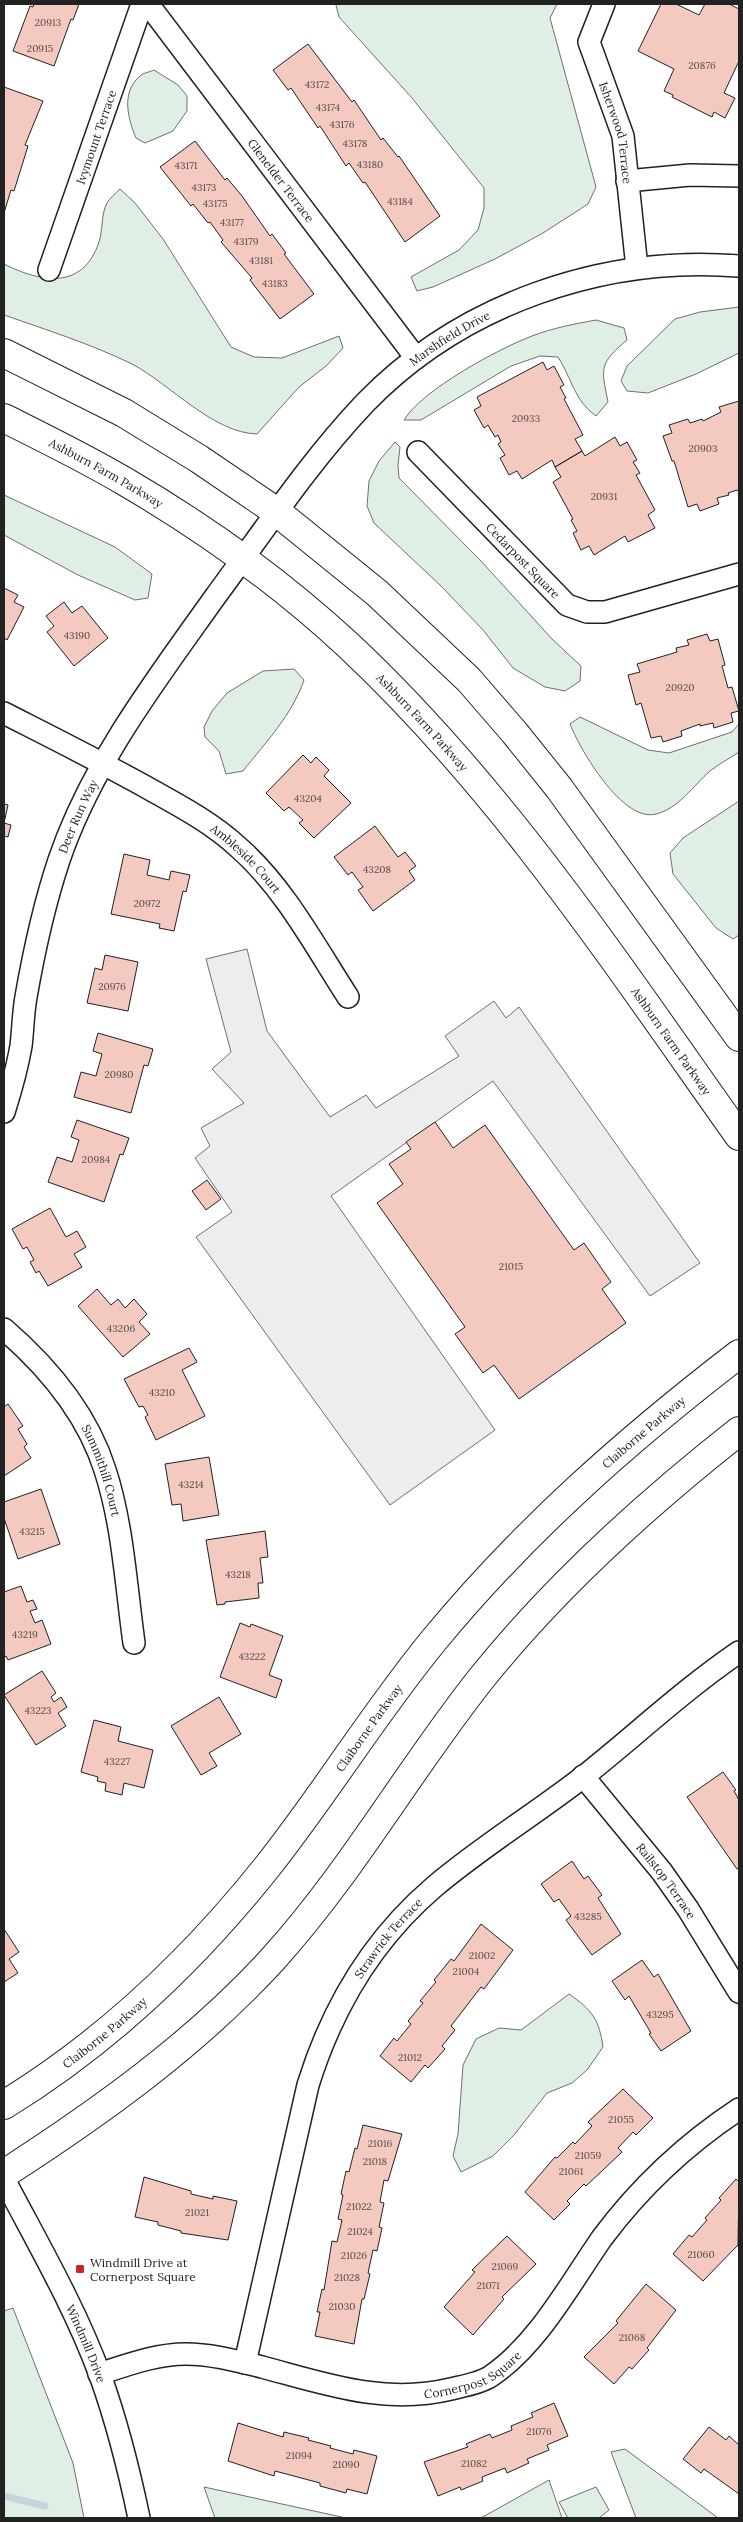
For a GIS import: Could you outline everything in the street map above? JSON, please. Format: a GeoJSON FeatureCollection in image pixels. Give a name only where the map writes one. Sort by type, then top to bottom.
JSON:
{"type":"FeatureCollection","features":[{"type":"Feature","properties":{"kind":"main road"},"geometry":{"type":"LineString","coordinates":[[4,354],[124,412],[199,459],[277,512],[377,594],[469,680],[501,717],[559,788],[739,1037]]}},
{"type":"Feature","properties":{"kind":"main road","name":"Ashburn Farm Parkway"},"geometry":{"type":"LineString","coordinates":[[4,418],[123,480],[175,512],[289,595],[347,644],[462,762],[553,875],[739,1136]]}},
{"type":"Feature","properties":{"kind":"main road","name":"Claiborne Parkway"},"geometry":{"type":"LineString","coordinates":[[4,2105],[94,2043],[172,1974],[266,1868],[415,1664],[476,1590],[544,1518],[595,1470],[659,1415],[739,1354]]}},
{"type":"Feature","properties":{"kind":"main road"},"geometry":{"type":"LineString","coordinates":[[4,2174],[89,2119],[173,2053],[223,2009],[270,1962],[304,1923],[339,1878],[440,1733],[482,1678],[536,1615],[593,1556],[651,1504],[739,1431]]}},
{"type":"Feature","properties":{"kind":"street","name":"Ivymount Terrace"},"geometry":{"type":"LineString","coordinates":[[49,270],[142,4]]}},
{"type":"Feature","properties":{"kind":"street","name":"Glenelder Terrace"},"geometry":{"type":"LineString","coordinates":[[148,4],[416,358]]}},
{"type":"Feature","properties":{"kind":"street","name":"Isherwood Terrace"},"geometry":{"type":"LineString","coordinates":[[604,4],[589,42],[623,136],[637,268]]}},
{"type":"Feature","properties":{"kind":"street"},"geometry":{"type":"LineString","coordinates":[[627,181],[690,175],[739,176]]}},
{"type":"Feature","properties":{"kind":"street","name":"Marshfield Drive"},"geometry":{"type":"LineString","coordinates":[[242,560],[333,438],[373,396],[416,358],[458,330],[502,307],[549,288],[597,275],[677,264],[739,266]]}},
{"type":"Feature","properties":{"kind":"street","name":"Cedarpost Square"},"geometry":{"type":"LineString","coordinates":[[418,452],[567,605],[587,612],[605,612],[739,574]]}},
{"type":"Feature","properties":{"kind":"street","name":"Deer Run Way"},"geometry":{"type":"LineString","coordinates":[[4,1112],[14,1080],[21,1045],[26,1002],[40,927],[60,859],[103,764],[131,717],[242,560]]}},
{"type":"Feature","properties":{"kind":"street","name":"Ambleside Court"},"geometry":{"type":"LineString","coordinates":[[4,713],[103,764],[207,822],[238,847],[266,876],[290,908],[348,997]]}},
{"type":"Feature","properties":{"kind":"street","name":"Summithill Court"},"geometry":{"type":"LineString","coordinates":[[4,1329],[31,1353],[58,1382],[80,1415],[98,1452],[115,1509],[134,1643]]}},
{"type":"Feature","properties":{"kind":"street","name":"Strawrick Terrace"},"geometry":{"type":"LineString","coordinates":[[245,2363],[308,2085],[317,2055],[347,1992],[376,1948],[411,1908],[435,1886],[583,1776],[679,1695],[739,1652]]}},
{"type":"Feature","properties":{"kind":"street","name":"Railstop Terrace"},"geometry":{"type":"LineString","coordinates":[[583,1776],[662,1872],[688,1909],[739,1992]]}},
{"type":"Feature","properties":{"kind":"street","name":"Cornerpost Square"},"geometry":{"type":"LineString","coordinates":[[100,2374],[158,2357],[185,2354],[213,2356],[245,2363],[361,2393],[405,2396],[434,2393],[490,2377],[533,2336],[603,2237],[645,2187],[671,2161],[710,2128],[739,2110]]}},
{"type":"Feature","properties":{"kind":"street","name":"Windmill Drive"},"geometry":{"type":"LineString","coordinates":[[4,2179],[69,2306],[100,2374],[125,2453],[139,2518]]}},
{"type":"Feature","properties":{"kind":"green space"},"geometry":{"type":"Polygon","coordinates":[[[557,4],[550,18],[596,187],[588,204],[543,233],[495,259],[433,287],[417,291],[411,277],[459,250],[478,230],[484,208],[484,188],[412,98],[339,17],[336,5],[557,4]]]}},
{"type":"Feature","properties":{"kind":"green space"},"geometry":{"type":"Polygon","coordinates":[[[154,70],[178,85],[187,96],[187,111],[173,131],[145,143],[136,138],[133,131],[129,115],[128,98],[133,83],[139,77],[154,70]]]}},
{"type":"Feature","properties":{"kind":"green space"},"geometry":{"type":"Polygon","coordinates":[[[120,189],[135,203],[163,239],[231,347],[254,357],[282,358],[339,336],[343,348],[326,366],[299,387],[257,434],[241,432],[208,417],[132,364],[85,344],[4,315],[4,264],[47,278],[60,278],[72,275],[83,268],[92,258],[99,242],[107,203],[120,189]]]}},
{"type":"Feature","properties":{"kind":"green space"},"geometry":{"type":"Polygon","coordinates":[[[739,307],[739,353],[696,374],[648,393],[627,391],[621,381],[627,366],[675,319],[700,312],[739,307]]]}},
{"type":"Feature","properties":{"kind":"green space"},"geometry":{"type":"Polygon","coordinates":[[[596,320],[624,328],[627,340],[611,355],[604,367],[604,381],[608,402],[596,416],[578,396],[558,357],[540,356],[511,366],[421,420],[404,420],[413,408],[443,384],[500,350],[540,333],[596,320]]]}},
{"type":"Feature","properties":{"kind":"green space"},"geometry":{"type":"Polygon","coordinates":[[[395,442],[400,447],[399,478],[481,561],[552,639],[581,666],[580,681],[565,691],[545,687],[513,668],[483,630],[441,586],[374,523],[367,506],[369,481],[379,461],[395,442]]]}},
{"type":"Feature","properties":{"kind":"green space"},"geometry":{"type":"Polygon","coordinates":[[[4,495],[115,547],[152,574],[148,598],[135,600],[78,575],[4,535],[4,495]]]}},
{"type":"Feature","properties":{"kind":"green space"},"geometry":{"type":"Polygon","coordinates":[[[294,669],[304,680],[293,705],[243,771],[226,774],[219,751],[205,737],[204,727],[212,711],[227,693],[263,671],[294,669]]]}},
{"type":"Feature","properties":{"kind":"green space"},"geometry":{"type":"Polygon","coordinates":[[[580,717],[648,750],[669,753],[732,732],[739,724],[739,752],[710,771],[679,802],[656,814],[643,814],[630,807],[617,796],[593,766],[570,724],[580,717]]]}},
{"type":"Feature","properties":{"kind":"green space"},"geometry":{"type":"Polygon","coordinates":[[[739,801],[739,935],[733,939],[716,928],[673,874],[670,853],[683,838],[739,801]]]}},
{"type":"Feature","properties":{"kind":"green space"},"geometry":{"type":"Polygon","coordinates":[[[569,1994],[589,2010],[597,2022],[603,2047],[587,2070],[572,2083],[547,2093],[514,2135],[493,2156],[461,2172],[453,2156],[458,2134],[463,2065],[476,2039],[499,2028],[521,2030],[569,1994]]]}},
{"type":"Feature","properties":{"kind":"green space"},"geometry":{"type":"Polygon","coordinates":[[[13,2308],[73,2463],[84,2518],[4,2518],[4,2311],[13,2308]]]}},
{"type":"Feature","properties":{"kind":"green space"},"geometry":{"type":"Polygon","coordinates":[[[625,2449],[718,2518],[636,2518],[611,2452],[625,2449]]]}},
{"type":"Feature","properties":{"kind":"green space"},"geometry":{"type":"Polygon","coordinates":[[[549,2480],[562,2518],[481,2518],[549,2480]]]}},
{"type":"Feature","properties":{"kind":"green space"},"geometry":{"type":"Polygon","coordinates":[[[204,2487],[346,2518],[215,2518],[204,2487]]]}},
{"type":"Feature","properties":{"kind":"green space"},"geometry":{"type":"Polygon","coordinates":[[[596,2487],[609,2510],[599,2518],[568,2518],[559,2502],[596,2487]]]}},
{"type":"Feature","properties":{"kind":"shaded area"},"geometry":{"type":"Polygon","coordinates":[[[247,949],[267,1031],[330,1117],[366,1095],[376,1108],[459,1056],[445,1036],[494,1001],[506,1018],[519,1007],[700,1263],[650,1296],[493,1081],[331,1196],[495,1430],[390,1505],[196,1237],[232,1212],[195,1158],[210,1146],[201,1128],[244,1103],[212,1069],[231,1052],[206,959],[247,949]]]}},
{"type":"Feature","properties":{"kind":"building"},"geometry":{"type":"Polygon","coordinates":[[[34,4],[79,4],[73,20],[71,19],[54,66],[13,51],[30,6],[33,7],[34,4]]]}},
{"type":"Feature","properties":{"kind":"building"},"geometry":{"type":"Polygon","coordinates":[[[661,4],[676,4],[699,15],[705,4],[729,4],[739,9],[739,61],[724,93],[735,98],[725,118],[714,112],[712,117],[664,91],[674,69],[638,51],[661,4]]]}},
{"type":"Feature","properties":{"kind":"building"},"geometry":{"type":"Polygon","coordinates":[[[308,44],[352,102],[354,100],[381,140],[383,138],[399,156],[440,216],[405,242],[365,182],[363,183],[349,163],[346,166],[320,126],[318,128],[291,88],[288,90],[273,70],[308,44]]]}},
{"type":"Feature","properties":{"kind":"building"},"geometry":{"type":"Polygon","coordinates":[[[4,87],[43,101],[25,145],[28,146],[14,191],[11,190],[4,213],[4,87]]]}},
{"type":"Feature","properties":{"kind":"building"},"geometry":{"type":"Polygon","coordinates":[[[195,141],[225,180],[227,178],[242,196],[270,236],[272,234],[286,253],[284,254],[314,294],[280,319],[250,280],[252,278],[221,242],[223,240],[210,222],[208,223],[193,204],[191,206],[160,167],[195,141]]]}},
{"type":"Feature","properties":{"kind":"building"},"geometry":{"type":"Polygon","coordinates":[[[543,362],[547,370],[554,366],[564,385],[560,387],[566,398],[564,399],[583,435],[575,439],[582,451],[555,467],[552,460],[522,479],[517,471],[509,475],[500,458],[505,455],[498,444],[501,442],[498,435],[495,437],[488,425],[484,428],[474,410],[481,406],[477,397],[543,362]]]}},
{"type":"Feature","properties":{"kind":"building"},"geometry":{"type":"Polygon","coordinates":[[[739,401],[739,492],[737,490],[728,493],[729,495],[717,498],[719,504],[700,511],[697,504],[688,507],[674,461],[672,461],[663,436],[672,433],[669,425],[688,419],[690,423],[702,419],[703,421],[721,412],[719,407],[739,401]]]}},
{"type":"Feature","properties":{"kind":"building"},"geometry":{"type":"Polygon","coordinates":[[[615,437],[620,446],[627,442],[637,460],[633,462],[640,473],[636,475],[655,510],[648,515],[655,528],[628,542],[625,536],[594,555],[589,546],[581,550],[573,533],[577,531],[571,520],[573,519],[553,482],[561,477],[555,467],[582,451],[585,456],[615,437]]]}},
{"type":"Feature","properties":{"kind":"building"},"geometry":{"type":"Polygon","coordinates":[[[4,588],[18,595],[14,602],[24,607],[7,640],[4,638],[4,588]]]}},
{"type":"Feature","properties":{"kind":"building"},"geometry":{"type":"Polygon","coordinates":[[[64,602],[72,613],[82,606],[108,638],[74,666],[47,632],[54,626],[46,616],[64,602]]]}},
{"type":"Feature","properties":{"kind":"building"},"geometry":{"type":"Polygon","coordinates":[[[707,634],[710,641],[718,639],[725,665],[722,666],[728,688],[732,687],[739,711],[731,713],[733,722],[714,728],[713,723],[700,726],[700,724],[681,731],[682,736],[663,742],[661,736],[651,738],[641,703],[636,705],[628,675],[640,672],[637,664],[677,652],[676,648],[689,645],[687,640],[707,634]]]}},
{"type":"Feature","properties":{"kind":"building"},"geometry":{"type":"Polygon","coordinates":[[[303,755],[311,763],[316,757],[329,770],[324,776],[351,803],[314,838],[299,823],[303,820],[289,807],[284,811],[266,793],[303,755]]]}},
{"type":"Feature","properties":{"kind":"building"},"geometry":{"type":"Polygon","coordinates":[[[4,804],[8,805],[4,823],[4,804]]]}},
{"type":"Feature","properties":{"kind":"building"},"geometry":{"type":"Polygon","coordinates":[[[4,823],[11,825],[8,837],[4,836],[4,823]]]}},
{"type":"Feature","properties":{"kind":"building"},"geometry":{"type":"Polygon","coordinates":[[[375,826],[398,857],[405,852],[416,866],[409,871],[415,880],[373,911],[358,890],[363,887],[352,872],[348,875],[334,857],[375,826]]]}},
{"type":"Feature","properties":{"kind":"building"},"geometry":{"type":"Polygon","coordinates":[[[124,854],[150,860],[147,875],[169,880],[171,871],[190,875],[186,892],[183,891],[174,931],[159,928],[160,924],[111,914],[124,854]]]}},
{"type":"Feature","properties":{"kind":"building"},"geometry":{"type":"Polygon","coordinates":[[[105,955],[138,962],[128,1011],[87,1003],[95,968],[102,970],[105,955]]]}},
{"type":"Feature","properties":{"kind":"building"},"geometry":{"type":"Polygon","coordinates":[[[98,1033],[153,1049],[148,1066],[144,1065],[131,1113],[74,1097],[81,1072],[96,1076],[102,1054],[93,1051],[98,1033]]]}},
{"type":"Feature","properties":{"kind":"building"},"geometry":{"type":"Polygon","coordinates":[[[77,1120],[129,1138],[123,1155],[120,1154],[104,1202],[48,1182],[57,1157],[72,1162],[79,1140],[71,1137],[77,1120]]]}},
{"type":"Feature","properties":{"kind":"building"},"geometry":{"type":"Polygon","coordinates":[[[435,1122],[453,1148],[485,1125],[574,1250],[584,1243],[611,1282],[602,1289],[626,1323],[519,1399],[494,1365],[483,1373],[455,1334],[465,1327],[377,1203],[403,1184],[389,1164],[411,1149],[406,1142],[435,1122]]]}},
{"type":"Feature","properties":{"kind":"building"},"geometry":{"type":"Polygon","coordinates":[[[207,1180],[221,1199],[206,1210],[192,1191],[207,1180]]]}},
{"type":"Feature","properties":{"kind":"building"},"geometry":{"type":"Polygon","coordinates":[[[50,1208],[66,1237],[77,1231],[86,1247],[74,1254],[82,1267],[48,1286],[39,1271],[36,1273],[30,1262],[34,1260],[27,1247],[23,1249],[12,1229],[50,1208]]]}},
{"type":"Feature","properties":{"kind":"building"},"geometry":{"type":"Polygon","coordinates":[[[97,1289],[111,1305],[118,1299],[125,1308],[134,1299],[147,1314],[139,1322],[150,1334],[123,1357],[78,1306],[97,1289]]]}},
{"type":"Feature","properties":{"kind":"building"},"geometry":{"type":"Polygon","coordinates":[[[189,1348],[197,1362],[182,1370],[205,1416],[156,1440],[145,1417],[148,1415],[143,1406],[139,1407],[124,1379],[189,1348]]]}},
{"type":"Feature","properties":{"kind":"building"},"geometry":{"type":"Polygon","coordinates":[[[8,1404],[23,1426],[18,1429],[27,1444],[24,1447],[31,1458],[4,1476],[4,1407],[8,1404]]]}},
{"type":"Feature","properties":{"kind":"building"},"geometry":{"type":"Polygon","coordinates":[[[209,1457],[219,1515],[183,1521],[181,1504],[172,1505],[165,1464],[209,1457]]]}},
{"type":"Feature","properties":{"kind":"building"},"geometry":{"type":"Polygon","coordinates":[[[41,1489],[60,1544],[18,1559],[4,1518],[4,1502],[41,1489]]]}},
{"type":"Feature","properties":{"kind":"building"},"geometry":{"type":"Polygon","coordinates":[[[265,1531],[268,1557],[260,1558],[263,1583],[258,1583],[259,1598],[225,1602],[225,1604],[217,1605],[206,1540],[265,1531]]]}},
{"type":"Feature","properties":{"kind":"building"},"geometry":{"type":"Polygon","coordinates":[[[21,1586],[27,1602],[33,1600],[37,1609],[30,1611],[35,1623],[42,1620],[51,1644],[8,1660],[6,1656],[4,1657],[4,1592],[21,1586]]]}},
{"type":"Feature","properties":{"kind":"building"},"geometry":{"type":"Polygon","coordinates":[[[240,1623],[250,1627],[251,1624],[283,1636],[269,1675],[282,1680],[276,1698],[220,1677],[240,1623]]]}},
{"type":"Feature","properties":{"kind":"building"},"geometry":{"type":"Polygon","coordinates":[[[42,1671],[56,1693],[51,1697],[54,1702],[61,1697],[67,1707],[58,1713],[66,1726],[36,1745],[4,1695],[42,1671]]]}},
{"type":"Feature","properties":{"kind":"building"},"geometry":{"type":"Polygon","coordinates":[[[219,1697],[241,1734],[209,1753],[217,1766],[201,1775],[171,1726],[219,1697]]]}},
{"type":"Feature","properties":{"kind":"building"},"geometry":{"type":"Polygon","coordinates":[[[94,1720],[121,1727],[118,1741],[153,1750],[144,1788],[124,1783],[122,1795],[105,1791],[106,1783],[97,1781],[98,1777],[81,1772],[94,1720]]]}},
{"type":"Feature","properties":{"kind":"building"},"geometry":{"type":"Polygon","coordinates":[[[723,1772],[736,1790],[734,1791],[739,1800],[739,1868],[737,1869],[687,1797],[723,1772]]]}},
{"type":"Feature","properties":{"kind":"building"},"geometry":{"type":"Polygon","coordinates":[[[572,1861],[584,1879],[588,1876],[602,1895],[598,1898],[621,1934],[592,1955],[566,1920],[571,1916],[559,1899],[554,1902],[541,1884],[572,1861]]]}},
{"type":"Feature","properties":{"kind":"building"},"geometry":{"type":"Polygon","coordinates":[[[481,1924],[513,1950],[484,1989],[481,1987],[451,2026],[455,2030],[442,2046],[445,2049],[428,2068],[425,2065],[411,2082],[380,2056],[394,2038],[397,2041],[411,2024],[408,2021],[423,2003],[420,2001],[436,1982],[434,1980],[451,1959],[454,1961],[481,1924]]]}},
{"type":"Feature","properties":{"kind":"building"},"geometry":{"type":"Polygon","coordinates":[[[4,1929],[19,1952],[9,1959],[18,1973],[4,1982],[4,1929]]]}},
{"type":"Feature","properties":{"kind":"building"},"geometry":{"type":"Polygon","coordinates":[[[642,1960],[654,1977],[658,1974],[691,2031],[661,2051],[649,2034],[651,2033],[629,1996],[625,2000],[612,1981],[642,1960]]]}},
{"type":"Feature","properties":{"kind":"building"},"geometry":{"type":"Polygon","coordinates":[[[623,2089],[653,2118],[636,2135],[633,2132],[618,2148],[622,2152],[567,2201],[570,2204],[554,2220],[525,2192],[555,2157],[557,2158],[573,2142],[575,2144],[592,2126],[588,2122],[623,2089]]]}},
{"type":"Feature","properties":{"kind":"building"},"geometry":{"type":"Polygon","coordinates":[[[363,2125],[402,2134],[388,2181],[384,2180],[380,2202],[384,2203],[379,2227],[382,2228],[377,2251],[373,2250],[368,2273],[370,2274],[364,2299],[362,2299],[354,2344],[315,2336],[320,2312],[317,2312],[322,2289],[324,2290],[332,2241],[337,2242],[342,2220],[338,2219],[346,2171],[349,2172],[363,2125]]]}},
{"type":"Feature","properties":{"kind":"building"},"geometry":{"type":"Polygon","coordinates":[[[144,2177],[191,2191],[191,2194],[213,2199],[213,2196],[237,2201],[228,2240],[181,2233],[181,2231],[158,2225],[158,2222],[135,2217],[144,2177]]]}},
{"type":"Feature","properties":{"kind":"building"},"geometry":{"type":"Polygon","coordinates":[[[736,2179],[739,2182],[738,2245],[703,2281],[673,2254],[689,2235],[692,2237],[707,2220],[705,2218],[721,2200],[719,2198],[736,2179]]]}},
{"type":"Feature","properties":{"kind":"building"},"geometry":{"type":"Polygon","coordinates":[[[507,2236],[536,2264],[502,2297],[504,2299],[473,2335],[444,2307],[475,2272],[472,2270],[507,2236]]]}},
{"type":"Feature","properties":{"kind":"building"},"geometry":{"type":"Polygon","coordinates":[[[646,2284],[676,2310],[647,2348],[649,2350],[632,2369],[629,2367],[614,2384],[584,2357],[618,2323],[616,2321],[646,2284]]]}},
{"type":"Feature","properties":{"kind":"building"},"geometry":{"type":"Polygon","coordinates":[[[554,2403],[568,2436],[547,2445],[549,2450],[527,2459],[529,2463],[507,2473],[505,2468],[482,2477],[483,2481],[461,2490],[460,2487],[438,2496],[424,2462],[468,2447],[466,2444],[490,2434],[492,2438],[512,2430],[511,2426],[533,2417],[531,2413],[554,2403]]]}},
{"type":"Feature","properties":{"kind":"building"},"geometry":{"type":"Polygon","coordinates":[[[238,2423],[283,2437],[284,2432],[309,2438],[308,2440],[353,2454],[354,2450],[377,2456],[367,2494],[347,2489],[346,2493],[320,2486],[320,2483],[275,2471],[274,2476],[228,2461],[238,2423]]]}},
{"type":"Feature","properties":{"kind":"building"},"geometry":{"type":"Polygon","coordinates":[[[709,2427],[726,2440],[729,2436],[739,2445],[739,2494],[704,2469],[701,2473],[683,2459],[709,2427]]]}},
{"type":"Feature","properties":{"kind":"waterway"},"geometry":{"type":"LineString","coordinates":[[4,2496],[45,2506]]}},
{"type":"Feature","properties":{"kind":"place","name":"Windmill Drive at Cornerpost Square"},"geometry":{"type":"Point","coordinates":[80,2269]}}]}
